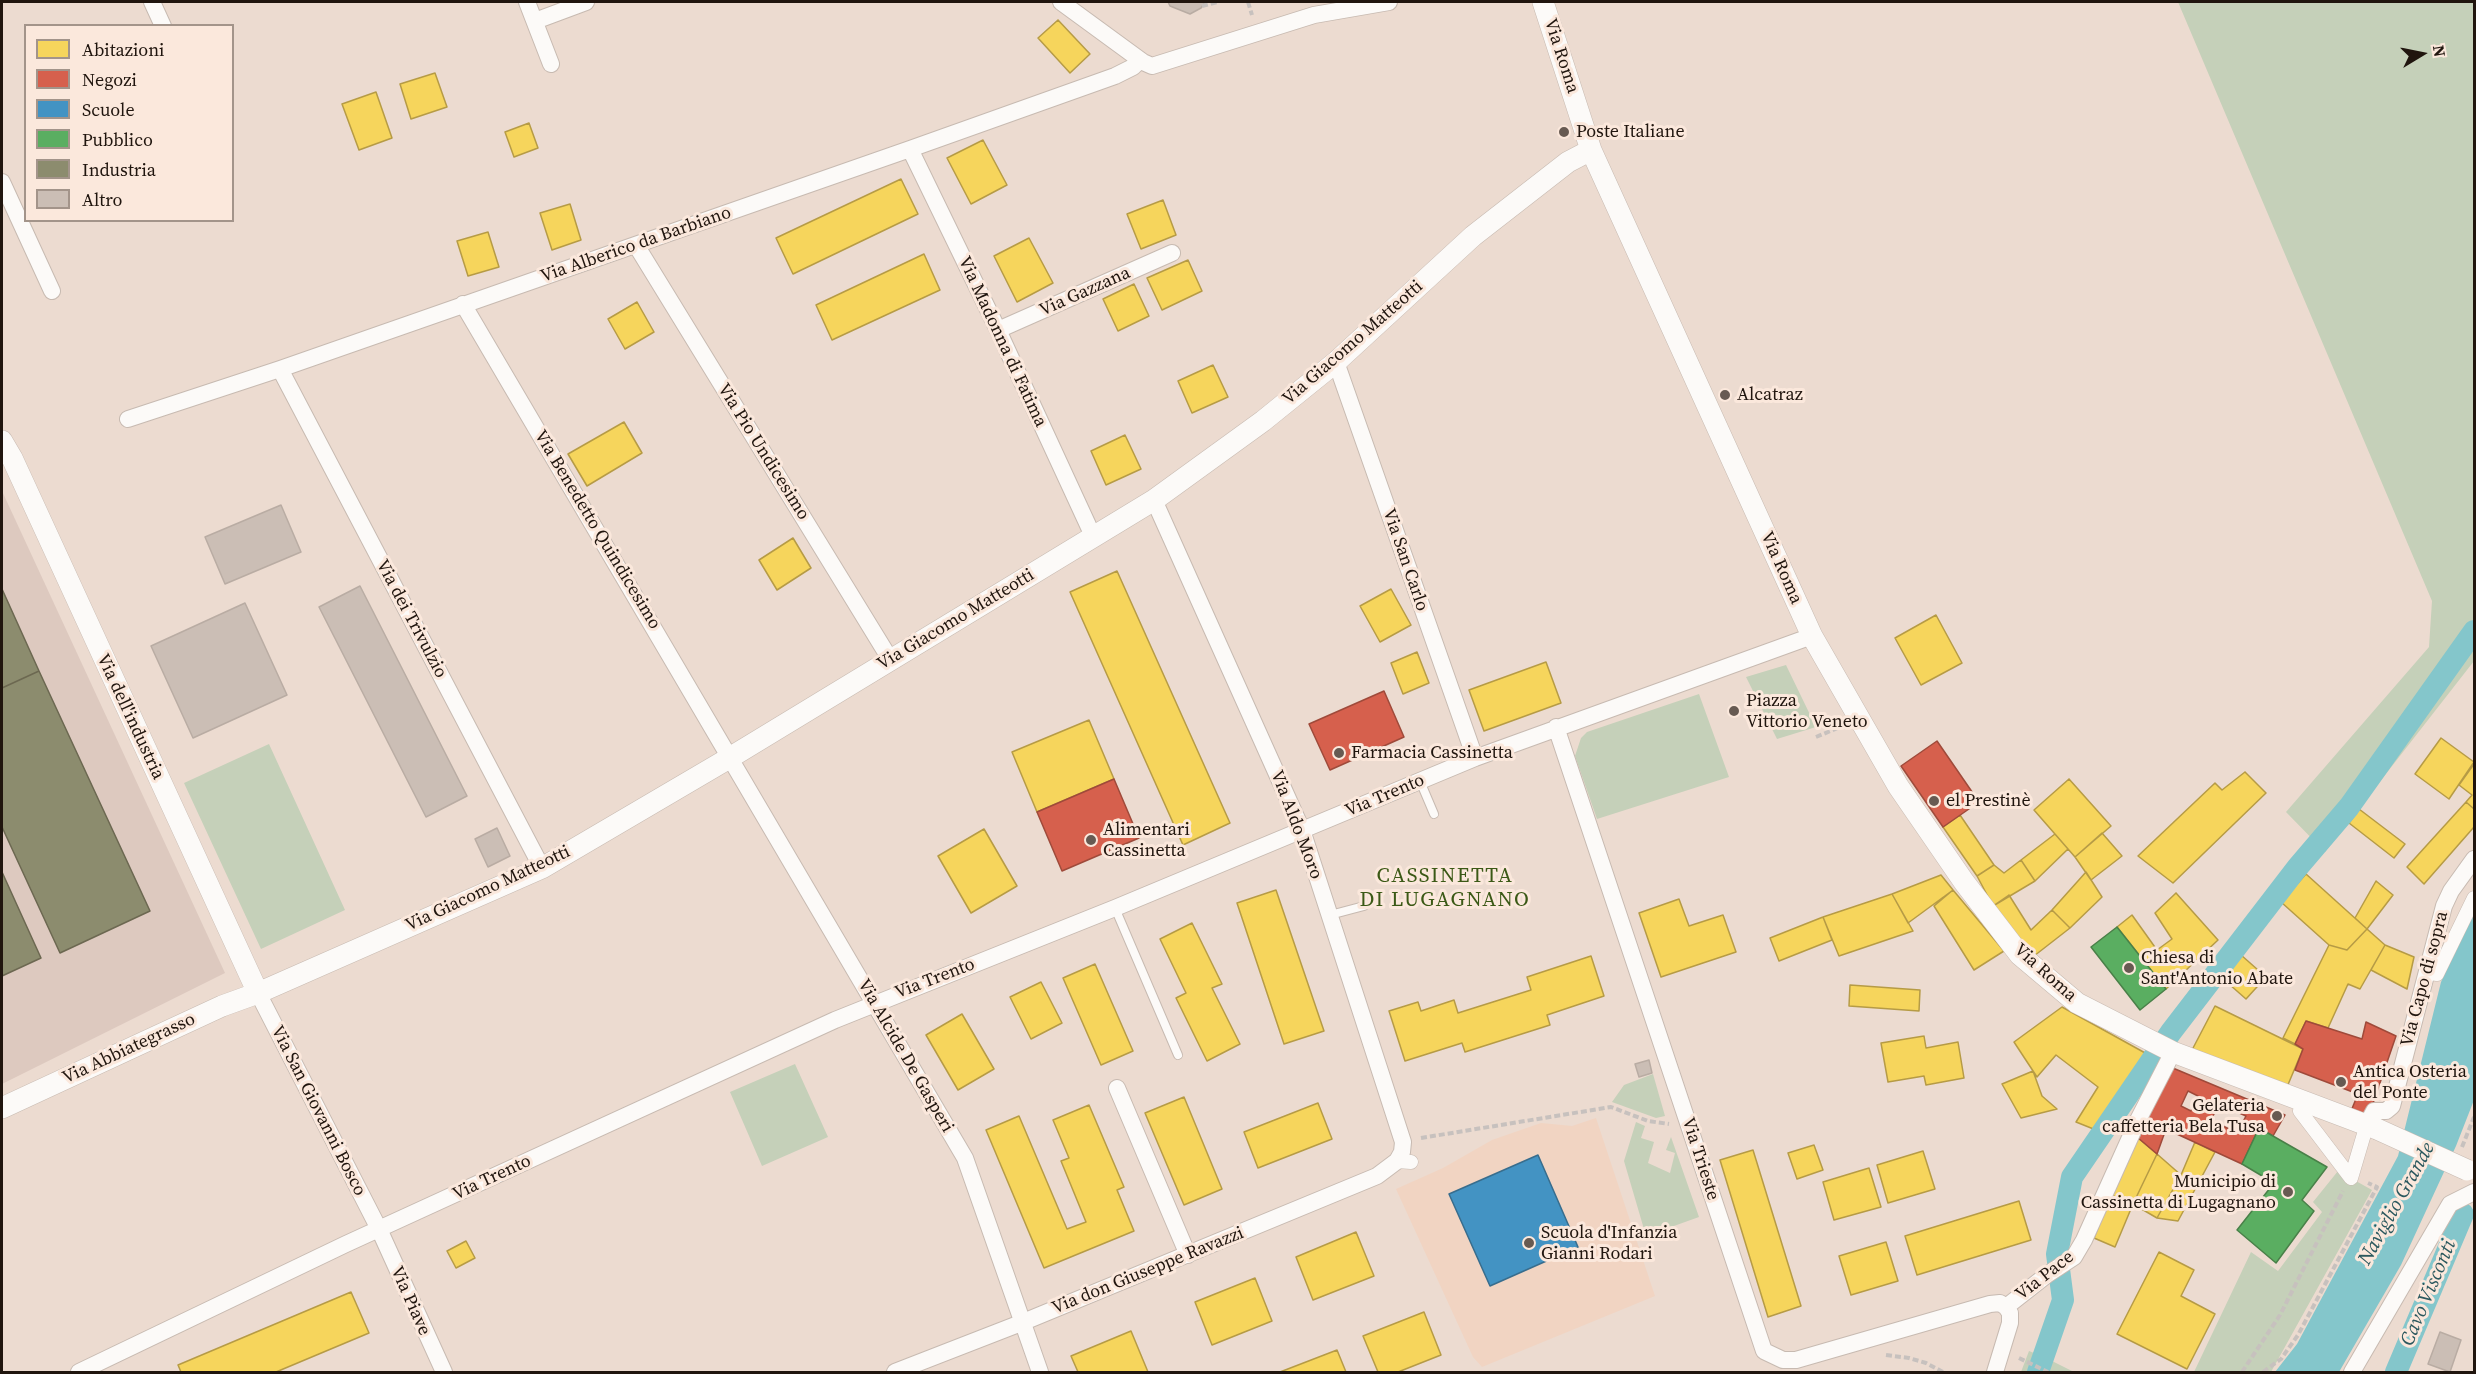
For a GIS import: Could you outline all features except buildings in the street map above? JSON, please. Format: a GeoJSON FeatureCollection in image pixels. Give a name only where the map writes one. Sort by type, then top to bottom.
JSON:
{"type":"FeatureCollection","features":[{"type":"Feature","properties":{"kind":"street"},"geometry":{"type":"LineString","coordinates":[[152,2],[162,24]]}},
{"type":"Feature","properties":{"kind":"street"},"geometry":{"type":"LineString","coordinates":[[527,2],[551,64]]}},
{"type":"Feature","properties":{"kind":"street"},"geometry":{"type":"LineString","coordinates":[[535,21],[586,2]]}},
{"type":"Feature","properties":{"kind":"street"},"geometry":{"type":"LineString","coordinates":[[1061,2],[1140,60],[1152,66],[1314,15],[1389,2]]}},
{"type":"Feature","properties":{"kind":"street","name":"Via Roma"},"geometry":{"type":"LineString","coordinates":[[1543,2],[1591,150],[1812,636],[1899,786],[1964,882],[2020,955],[2037,965],[2077,1002],[2152,1039],[2173,1052]]}},
{"type":"Feature","properties":{"kind":"street","name":"Via Alberico da Barbiano"},"geometry":{"type":"LineString","coordinates":[[128,419],[280,369],[910,149],[1115,76],[1133,67],[1140,60]]}},
{"type":"Feature","properties":{"kind":"street","name":"Via Madonna di Fatima"},"geometry":{"type":"LineString","coordinates":[[910,149],[998,330],[1093,536]]}},
{"type":"Feature","properties":{"kind":"street","name":"Via Giacomo Matteotti"},"geometry":{"type":"LineString","coordinates":[[258,993],[542,868],[731,757],[1154,500],[1263,421],[1336,362],[1473,236],[1568,162],[1591,150]]}},
{"type":"Feature","properties":{"kind":"street"},"geometry":{"type":"LineString","coordinates":[[2,182],[23,221],[52,291]]}},
{"type":"Feature","properties":{"kind":"street","name":"Via Pio Undicesimo"},"geometry":{"type":"LineString","coordinates":[[636,245],[890,659]]}},
{"type":"Feature","properties":{"kind":"street","name":"Via Gazzana"},"geometry":{"type":"LineString","coordinates":[[998,330],[1172,253]]}},
{"type":"Feature","properties":{"kind":"street","name":"Via Benedetto Quindicesimo"},"geometry":{"type":"LineString","coordinates":[[463,304],[731,757]]}},
{"type":"Feature","properties":{"kind":"street","name":"Via San Carlo"},"geometry":{"type":"LineString","coordinates":[[1336,362],[1474,758]]}},
{"type":"Feature","properties":{"kind":"street","name":"Via dei Trivulzio"},"geometry":{"type":"LineString","coordinates":[[280,369],[542,868]]}},
{"type":"Feature","properties":{"kind":"street","name":"Via dell'industria"},"geometry":{"type":"LineString","coordinates":[[2,441],[17,469],[258,993]]}},
{"type":"Feature","properties":{"kind":"street","name":"Via Aldo Moro"},"geometry":{"type":"LineString","coordinates":[[1154,500],[1302,830],[1403,1142]]}},
{"type":"Feature","properties":{"kind":"street","name":"Via Trento"},"geometry":{"type":"LineString","coordinates":[[79,1372],[379,1229],[874,1003],[1115,908],[1474,758],[1812,636]]}},
{"type":"Feature","properties":{"kind":"street","name":"Via Trieste"},"geometry":{"type":"LineString","coordinates":[[1556,727],[1764,1351],[1783,1360],[1796,1360],[1990,1304],[2000,1304],[2006,1307]]}},
{"type":"Feature","properties":{"kind":"street","name":"Via Alcide De Gasperi"},"geometry":{"type":"LineString","coordinates":[[731,757],[965,1158],[1040,1372]]}},
{"type":"Feature","properties":{"kind":"street","name":"Via Capo di sopra"},"geometry":{"type":"LineString","coordinates":[[2372,1127],[2374,1111],[2386,1111],[2392,1106],[2444,906],[2451,891],[2475,860]]}},
{"type":"Feature","properties":{"kind":"street"},"geometry":{"type":"LineString","coordinates":[[2475,865],[2453,894],[2447,906],[2430,974],[2437,974],[2475,898]]}},
{"type":"Feature","properties":{"kind":"street","name":"Via Abbiategrasso"},"geometry":{"type":"LineString","coordinates":[[2,1108],[222,1006],[258,993]]}},
{"type":"Feature","properties":{"kind":"street","name":"Via San Giovanni Bosco"},"geometry":{"type":"LineString","coordinates":[[258,993],[379,1229]]}},
{"type":"Feature","properties":{"kind":"street"},"geometry":{"type":"LineString","coordinates":[[2173,1052],[2372,1127],[2471,1171]]}},
{"type":"Feature","properties":{"kind":"street","name":"Via Pace"},"geometry":{"type":"LineString","coordinates":[[1995,1372],[2010,1323],[2010,1312],[2006,1307],[2074,1257],[2084,1240],[2138,1120],[2173,1052]]}},
{"type":"Feature","properties":{"kind":"street"},"geometry":{"type":"LineString","coordinates":[[1117,1088],[1188,1255]]}},
{"type":"Feature","properties":{"kind":"street"},"geometry":{"type":"LineString","coordinates":[[2304,1103],[2300,1111],[2351,1178]]}},
{"type":"Feature","properties":{"kind":"street"},"geometry":{"type":"LineString","coordinates":[[2351,1178],[2372,1127]]}},
{"type":"Feature","properties":{"kind":"street","name":"Via don Giuseppe Ravazzi"},"geometry":{"type":"LineString","coordinates":[[895,1372],[1021,1323],[1377,1176],[1404,1162],[1403,1142]]}},
{"type":"Feature","properties":{"kind":"street"},"geometry":{"type":"LineString","coordinates":[[2352,1372],[2450,1204],[2475,1192]]}},
{"type":"Feature","properties":{"kind":"street","name":"Via Piave"},"geometry":{"type":"LineString","coordinates":[[379,1229],[444,1372]]}},
{"type":"Feature","properties":{"kind":"lane"},"geometry":{"type":"LineString","coordinates":[[1420,781],[1434,814]]}},
{"type":"Feature","properties":{"kind":"lane"},"geometry":{"type":"LineString","coordinates":[[1330,915],[1364,906]]}},
{"type":"Feature","properties":{"kind":"lane"},"geometry":{"type":"LineString","coordinates":[[1115,908],[1178,1055]]}},
{"type":"Feature","properties":{"kind":"path"},"geometry":{"type":"LineString","coordinates":[[1202,6],[1218,2]]}},
{"type":"Feature","properties":{"kind":"path"},"geometry":{"type":"LineString","coordinates":[[1403,1142],[1611,1107],[1648,1121],[1672,1125],[1687,1120]]}},
{"type":"Feature","properties":{"kind":"path"},"geometry":{"type":"LineString","coordinates":[[2242,1372],[2280,1315],[2351,1178]]}},
{"type":"Feature","properties":{"kind":"path"},"geometry":{"type":"LineString","coordinates":[[2263,1372],[2281,1359],[2298,1335],[2377,1187],[2372,1185]]}},
{"type":"Feature","properties":{"kind":"path"},"geometry":{"type":"LineString","coordinates":[[1880,1354],[1926,1363],[1943,1372]]}},
{"type":"Feature","properties":{"kind":"path"},"geometry":{"type":"LineString","coordinates":[[2032,1365],[2048,1372]]}},
{"type":"Feature","properties":{"kind":"shaded area"},"geometry":{"type":"Polygon","coordinates":[[[2,491],[225,973],[2,1084],[2,491]]]}},
{"type":"Feature","properties":{"kind":"shaded area","name":"Scuola d'Infanzia Gianni Rodari"},"geometry":{"type":"Polygon","coordinates":[[[1596,1118],[1655,1296],[1482,1367],[1473,1357],[1396,1189],[1443,1168],[1492,1140],[1541,1123],[1572,1126],[1596,1118]]]}},
{"type":"Feature","properties":{"kind":"green space"},"geometry":{"type":"Polygon","coordinates":[[[2178,2],[2474,2],[2474,661],[2325,852],[2286,812],[2429,647],[2432,601],[2178,2]]]}},
{"type":"Feature","properties":{"kind":"green space"},"geometry":{"type":"Polygon","coordinates":[[[1786,665],[1816,727],[1777,739],[1746,677],[1786,665]]]}},
{"type":"Feature","properties":{"kind":"green space"},"geometry":{"type":"Polygon","coordinates":[[[1699,694],[1729,777],[1597,819],[1575,756],[1581,738],[1587,732],[1699,694]]]}},
{"type":"Feature","properties":{"kind":"green space"},"geometry":{"type":"Polygon","coordinates":[[[269,744],[345,910],[261,949],[184,783],[269,744]]]}},
{"type":"Feature","properties":{"kind":"green space"},"geometry":{"type":"Polygon","coordinates":[[[795,1064],[828,1137],[762,1166],[730,1092],[795,1064]]]}},
{"type":"Feature","properties":{"kind":"green space"},"geometry":{"type":"Polygon","coordinates":[[[1653,1074],[1665,1116],[1656,1118],[1612,1102],[1624,1085],[1653,1074]]]}},
{"type":"Feature","properties":{"kind":"green space"},"geometry":{"type":"Polygon","coordinates":[[[1636,1122],[1645,1126],[1641,1138],[1654,1142],[1648,1163],[1670,1173],[1675,1153],[1666,1150],[1671,1137],[1699,1217],[1646,1236],[1624,1161],[1636,1122]]]}},
{"type":"Feature","properties":{"kind":"green space"},"geometry":{"type":"Polygon","coordinates":[[[2338,1171],[2372,1190],[2271,1372],[2194,1372],[2251,1252],[2278,1271],[2322,1212],[2313,1202],[2338,1171]]]}},
{"type":"Feature","properties":{"kind":"green space"},"geometry":{"type":"Polygon","coordinates":[[[2029,1351],[2044,1357],[2074,1372],[2021,1372],[2029,1351]]]}},
{"type":"Feature","properties":{"kind":"water","name":"Naviglio Grande"},"geometry":{"type":"Polygon","coordinates":[[[2474,909],[2474,1100],[2456,1146],[2401,1265],[2339,1372],[2275,1372],[2297,1344],[2398,1156],[2441,982],[2474,909]]]}},
{"type":"Feature","properties":{"kind":"waterway"},"geometry":{"type":"LineString","coordinates":[[2038,1372],[2063,1300],[2057,1254],[2072,1177],[2171,1032],[2297,868],[2349,807],[2474,631]]}},
{"type":"Feature","properties":{"kind":"waterway","name":"Cavo Visconti"},"geometry":{"type":"LineString","coordinates":[[2396,1372],[2463,1214]]}},
{"type":"Feature","properties":{"kind":"place","name":"Poste Italiane"},"geometry":{"type":"Point","coordinates":[1564,132]}},
{"type":"Feature","properties":{"kind":"place","name":"Alcatraz"},"geometry":{"type":"Point","coordinates":[1725,395]}},
{"type":"Feature","properties":{"kind":"place","name":"Piazza Vittorio Veneto"},"geometry":{"type":"Point","coordinates":[1734,711]}},
{"type":"Feature","properties":{"kind":"place","name":"Farmacia Cassinetta"},"geometry":{"type":"Point","coordinates":[1339,753]}},
{"type":"Feature","properties":{"kind":"place","name":"el Prestinè"},"geometry":{"type":"Point","coordinates":[1934,801]}},
{"type":"Feature","properties":{"kind":"place","name":"Alimentari Cassinetta"},"geometry":{"type":"Point","coordinates":[1091,840]}},
{"type":"Feature","properties":{"kind":"place","name":"Chiesa di Sant'Antonio Abate"},"geometry":{"type":"Point","coordinates":[2129,968]}},
{"type":"Feature","properties":{"kind":"place","name":"Antica Osteria del Ponte"},"geometry":{"type":"Point","coordinates":[2341,1082]}},
{"type":"Feature","properties":{"kind":"place","name":"Gelateria caffetteria Bela Tusa"},"geometry":{"type":"Point","coordinates":[2277,1116]}},
{"type":"Feature","properties":{"kind":"place","name":"Municipio di Cassinetta di Lugagnano"},"geometry":{"type":"Point","coordinates":[2288,1192]}},
{"type":"Feature","properties":{"kind":"place","name":"Scuola d'Infanzia Gianni Rodari"},"geometry":{"type":"Point","coordinates":[1529,1243]}},
{"type":"Feature","properties":{"kind":"district","name":"CASSINETTA DI LUGAGNANO"},"geometry":{"type":"Point","coordinates":[1445,889]}}]}
